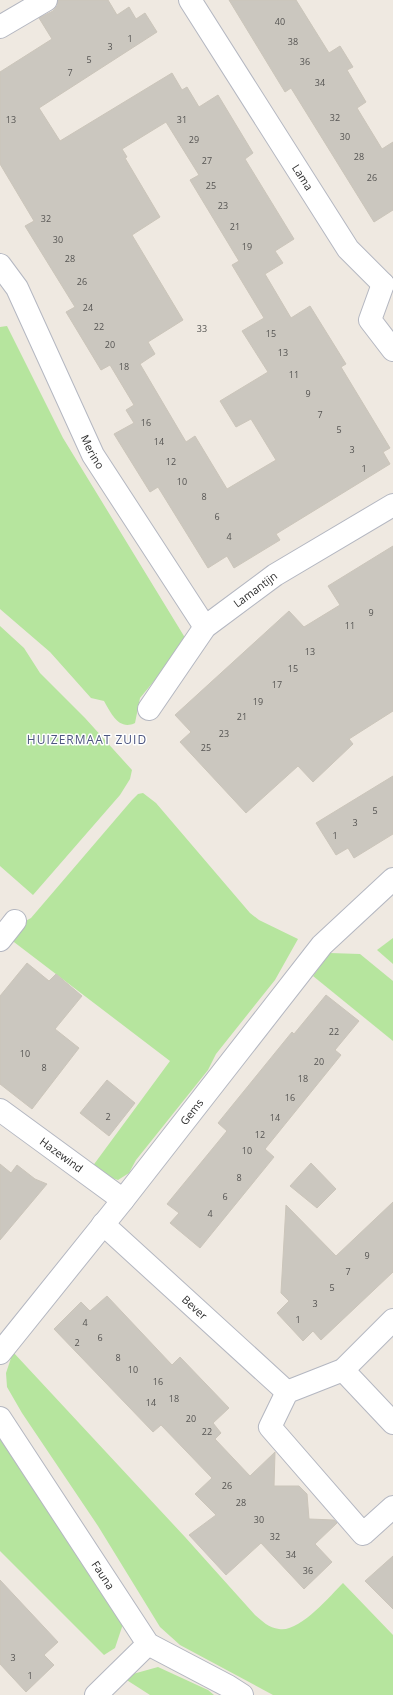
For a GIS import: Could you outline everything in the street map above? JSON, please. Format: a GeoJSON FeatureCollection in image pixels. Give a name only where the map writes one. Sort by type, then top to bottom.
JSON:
{"type":"FeatureCollection","features":[{"type":"Feature","properties":{"kind":"street"},"geometry":{"type":"LineString","coordinates":[[0,27],[46,0]]}},
{"type":"Feature","properties":{"kind":"street","name":"Lama"},"geometry":{"type":"LineString","coordinates":[[190,0],[348,249],[388,281],[370,320],[393,350]]}},
{"type":"Feature","properties":{"kind":"street","name":"Merino"},"geometry":{"type":"LineString","coordinates":[[0,265],[16,288],[93,455],[205,627]]}},
{"type":"Feature","properties":{"kind":"street","name":"Lamantijn"},"geometry":{"type":"LineString","coordinates":[[149,709],[205,627],[275,575],[393,505]]}},
{"type":"Feature","properties":{"kind":"street","name":"Gems"},"geometry":{"type":"LineString","coordinates":[[0,1353],[123,1200],[322,945],[393,879]]}},
{"type":"Feature","properties":{"kind":"street"},"geometry":{"type":"LineString","coordinates":[[0,940],[15,921]]}},
{"type":"Feature","properties":{"kind":"street","name":"Hazewind"},"geometry":{"type":"LineString","coordinates":[[0,1110],[123,1200]]}},
{"type":"Feature","properties":{"kind":"street","name":"Bever"},"geometry":{"type":"LineString","coordinates":[[103,1224],[286,1392]]}},
{"type":"Feature","properties":{"kind":"street"},"geometry":{"type":"LineString","coordinates":[[393,1320],[343,1370],[286,1392],[270,1427],[363,1534],[393,1507]]}},
{"type":"Feature","properties":{"kind":"street"},"geometry":{"type":"LineString","coordinates":[[343,1370],[393,1423]]}},
{"type":"Feature","properties":{"kind":"street","name":"Fauna"},"geometry":{"type":"LineString","coordinates":[[0,1418],[148,1644],[228,1686],[242,1695]]}},
{"type":"Feature","properties":{"kind":"street"},"geometry":{"type":"LineString","coordinates":[[96,1695],[148,1644]]}},
{"type":"Feature","properties":{"kind":"green space"},"geometry":{"type":"Polygon","coordinates":[[[7,326],[63,438],[187,641],[140,698],[135,723],[129,725],[124,725],[116,720],[104,701],[91,698],[50,652],[0,609],[0,327],[7,326]]]}},
{"type":"Feature","properties":{"kind":"green space"},"geometry":{"type":"Polygon","coordinates":[[[0,626],[24,648],[40,673],[85,718],[132,770],[130,779],[120,795],[33,895],[0,866],[0,626]]]}},
{"type":"Feature","properties":{"kind":"green space"},"geometry":{"type":"Polygon","coordinates":[[[143,793],[156,803],[250,913],[259,920],[298,939],[275,980],[216,1054],[208,1070],[136,1160],[129,1173],[118,1180],[109,1177],[92,1167],[170,1061],[10,939],[22,923],[31,918],[132,800],[138,794],[143,793]]]}},
{"type":"Feature","properties":{"kind":"green space"},"geometry":{"type":"Polygon","coordinates":[[[393,938],[393,964],[377,950],[393,938]]]}},
{"type":"Feature","properties":{"kind":"green space"},"geometry":{"type":"Polygon","coordinates":[[[330,953],[360,954],[393,981],[393,1041],[313,976],[330,953]]]}},
{"type":"Feature","properties":{"kind":"green space"},"geometry":{"type":"Polygon","coordinates":[[[13,1352],[185,1537],[255,1615],[266,1624],[279,1629],[287,1629],[296,1625],[305,1620],[314,1612],[343,1583],[393,1635],[393,1695],[273,1695],[180,1645],[160,1627],[98,1526],[22,1413],[7,1387],[6,1373],[13,1352]]]}},
{"type":"Feature","properties":{"kind":"green space"},"geometry":{"type":"Polygon","coordinates":[[[0,1434],[124,1621],[115,1648],[104,1655],[0,1551],[0,1434]]]}},
{"type":"Feature","properties":{"kind":"green space"},"geometry":{"type":"Polygon","coordinates":[[[158,1667],[208,1690],[214,1695],[150,1695],[122,1677],[158,1667]]]}},
{"type":"Feature","properties":{"kind":"building"},"geometry":{"type":"Polygon","coordinates":[[[58,0],[108,0],[117,15],[129,7],[136,19],[145,13],[157,32],[39,108],[60,141],[172,73],[182,90],[187,87],[199,107],[218,95],[253,153],[245,159],[294,239],[275,251],[283,263],[265,274],[291,318],[310,306],[346,364],[341,367],[390,448],[383,452],[390,464],[276,534],[280,540],[234,568],[227,556],[208,568],[158,487],[150,492],[114,434],[134,423],[126,410],[134,405],[110,365],[101,370],[66,312],[75,307],[25,226],[34,221],[0,164],[0,72],[52,39],[39,18],[53,11],[57,6],[58,0]],[[166,122],[122,149],[127,157],[125,158],[160,217],[132,235],[183,320],[148,342],[155,354],[140,364],[186,442],[195,436],[227,489],[276,460],[251,419],[236,427],[220,401],[268,372],[242,331],[264,318],[232,265],[239,261],[190,180],[199,175],[166,122]]]}},
{"type":"Feature","properties":{"kind":"building"},"geometry":{"type":"Polygon","coordinates":[[[229,0],[296,0],[329,53],[340,46],[353,67],[347,70],[366,102],[357,108],[382,149],[393,142],[393,210],[374,222],[291,88],[285,92],[229,0]]]}},
{"type":"Feature","properties":{"kind":"building"},"geometry":{"type":"Polygon","coordinates":[[[393,546],[393,711],[349,739],[353,744],[313,782],[298,766],[246,813],[180,742],[191,732],[175,715],[289,611],[304,627],[340,605],[328,586],[393,546]]]}},
{"type":"Feature","properties":{"kind":"building"},"geometry":{"type":"Polygon","coordinates":[[[393,776],[393,834],[354,858],[348,848],[336,855],[316,823],[393,776]]]}},
{"type":"Feature","properties":{"kind":"building"},"geometry":{"type":"Polygon","coordinates":[[[27,963],[49,981],[56,974],[82,996],[55,1029],[79,1048],[32,1109],[0,1084],[0,996],[27,963]]]}},
{"type":"Feature","properties":{"kind":"building"},"geometry":{"type":"Polygon","coordinates":[[[326,995],[359,1021],[335,1050],[341,1055],[265,1149],[274,1157],[200,1248],[170,1223],[179,1213],[167,1204],[227,1131],[218,1123],[292,1032],[294,1034],[326,995]]]}},
{"type":"Feature","properties":{"kind":"building"},"geometry":{"type":"Polygon","coordinates":[[[107,1080],[135,1103],[109,1136],[80,1113],[107,1080]]]}},
{"type":"Feature","properties":{"kind":"building"},"geometry":{"type":"Polygon","coordinates":[[[311,1163],[336,1189],[317,1208],[290,1186],[311,1163]]]}},
{"type":"Feature","properties":{"kind":"building"},"geometry":{"type":"Polygon","coordinates":[[[0,1164],[11,1173],[17,1165],[35,1179],[47,1184],[0,1240],[0,1164]]]}},
{"type":"Feature","properties":{"kind":"building"},"geometry":{"type":"Polygon","coordinates":[[[393,1202],[393,1272],[321,1340],[313,1331],[303,1341],[277,1313],[289,1301],[281,1293],[286,1205],[336,1256],[393,1202]]]}},
{"type":"Feature","properties":{"kind":"building"},"geometry":{"type":"Polygon","coordinates":[[[107,1296],[172,1365],[180,1357],[229,1408],[213,1423],[221,1433],[215,1439],[250,1476],[275,1452],[274,1486],[299,1486],[307,1494],[309,1519],[334,1520],[337,1523],[315,1544],[332,1562],[304,1589],[261,1543],[226,1575],[189,1535],[216,1515],[195,1494],[212,1478],[161,1425],[153,1432],[54,1329],[81,1302],[90,1311],[107,1296]]]}},
{"type":"Feature","properties":{"kind":"building"},"geometry":{"type":"Polygon","coordinates":[[[393,1556],[393,1609],[365,1581],[393,1556]]]}},
{"type":"Feature","properties":{"kind":"building"},"geometry":{"type":"Polygon","coordinates":[[[0,1580],[58,1642],[44,1655],[54,1665],[26,1692],[0,1664],[0,1580]]]}},
{"type":"Feature","properties":{"kind":"district","name":"HUIZERMAAT ZUID"},"geometry":{"type":"Point","coordinates":[87,740]}}]}
